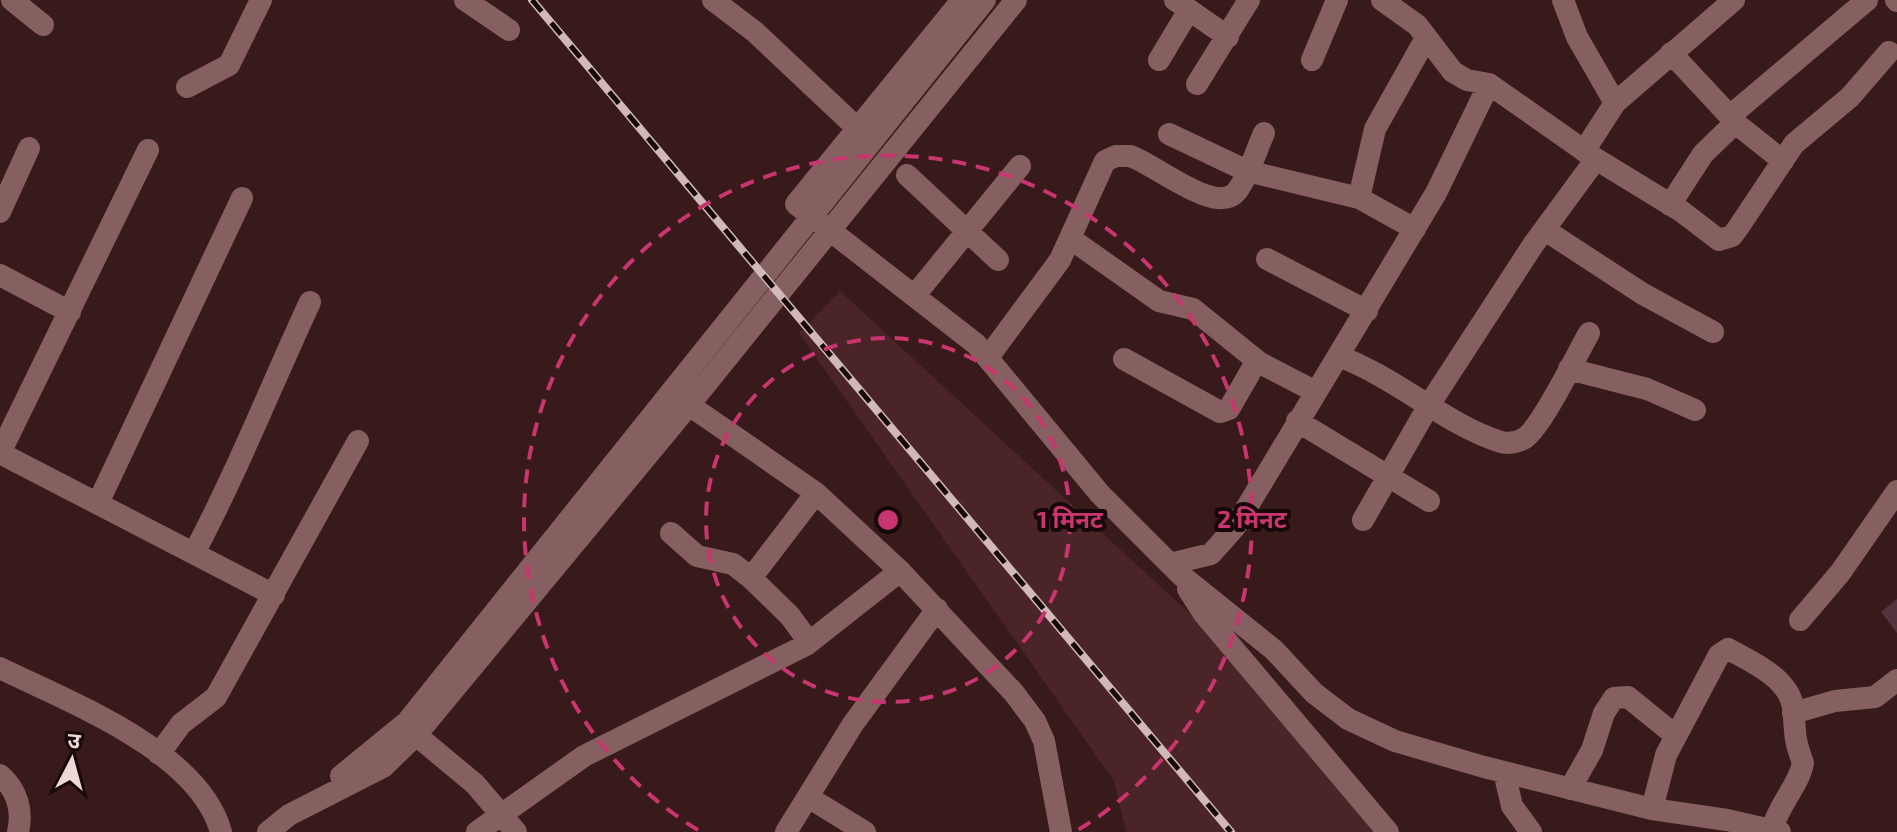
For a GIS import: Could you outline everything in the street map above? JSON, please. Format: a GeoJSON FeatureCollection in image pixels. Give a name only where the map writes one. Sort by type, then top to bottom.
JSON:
{"type":"FeatureCollection","features":[{"type":"Feature","properties":{"kind":"street"},"geometry":{"type":"LineString","coordinates":[[12,0],[43,25]]}},
{"type":"Feature","properties":{"kind":"street"},"geometry":{"type":"LineString","coordinates":[[187,87],[229,65],[261,0]]}},
{"type":"Feature","properties":{"kind":"street"},"geometry":{"type":"LineString","coordinates":[[465,0],[509,30]]}},
{"type":"Feature","properties":{"kind":"street"},"geometry":{"type":"LineString","coordinates":[[713,0],[748,26],[857,128]]}},
{"type":"Feature","properties":{"kind":"street"},"geometry":{"type":"LineString","coordinates":[[962,0],[796,204],[989,356],[1100,494],[1173,567],[1274,650],[1314,693],[1348,719],[1395,741],[1504,772],[1652,809],[1766,830],[1802,771],[1803,763],[1793,737],[1791,701],[1775,677],[1725,649],[1660,770],[1652,809]]}},
{"type":"Feature","properties":{"kind":"street"},"geometry":{"type":"LineString","coordinates":[[268,832],[407,722],[985,0]]}},
{"type":"Feature","properties":{"kind":"street"},"geometry":{"type":"LineString","coordinates":[[289,815],[383,767],[416,735],[689,405],[1016,0]]}},
{"type":"Feature","properties":{"kind":"street"},"geometry":{"type":"LineString","coordinates":[[1197,84],[1249,0]]}},
{"type":"Feature","properties":{"kind":"street"},"geometry":{"type":"LineString","coordinates":[[1312,60],[1337,0]]}},
{"type":"Feature","properties":{"kind":"street"},"geometry":{"type":"LineString","coordinates":[[1382,0],[1406,16],[1453,72],[1467,80],[1489,84],[1713,236],[1726,239],[1738,228],[1794,144],[1850,97],[1889,52]]}},
{"type":"Feature","properties":{"kind":"street"},"geometry":{"type":"LineString","coordinates":[[1563,0],[1583,49],[1615,103]]}},
{"type":"Feature","properties":{"kind":"street"},"geometry":{"type":"LineString","coordinates":[[1363,520],[1429,405],[1545,230],[1590,155],[1615,103],[1734,0]]}},
{"type":"Feature","properties":{"kind":"street"},"geometry":{"type":"LineString","coordinates":[[1670,205],[1697,161],[1733,119],[1867,0]]}},
{"type":"Feature","properties":{"kind":"street"},"geometry":{"type":"LineString","coordinates":[[1159,60],[1182,5],[1228,37]]}},
{"type":"Feature","properties":{"kind":"street"},"geometry":{"type":"LineString","coordinates":[[1359,198],[1375,129],[1426,38]]}},
{"type":"Feature","properties":{"kind":"street"},"geometry":{"type":"LineString","coordinates":[[1671,53],[1733,119],[1783,161]]}},
{"type":"Feature","properties":{"kind":"street"},"geometry":{"type":"LineString","coordinates":[[1173,567],[1211,554],[1235,527],[1314,391],[1367,311],[1415,229],[1489,84]]}},
{"type":"Feature","properties":{"kind":"street"},"geometry":{"type":"LineString","coordinates":[[989,356],[1042,286],[1071,239],[1105,161],[1116,156],[1142,160],[1209,198],[1228,198],[1237,191],[1264,133]]}},
{"type":"Feature","properties":{"kind":"street"},"geometry":{"type":"LineString","coordinates":[[1169,134],[1247,171],[1359,198],[1415,229]]}},
{"type":"Feature","properties":{"kind":"street"},"geometry":{"type":"LineString","coordinates":[[0,212],[29,148]]}},
{"type":"Feature","properties":{"kind":"street"},"geometry":{"type":"LineString","coordinates":[[148,150],[0,453],[274,595]]}},
{"type":"Feature","properties":{"kind":"street"},"geometry":{"type":"LineString","coordinates":[[915,295],[1020,166]]}},
{"type":"Feature","properties":{"kind":"street"},"geometry":{"type":"LineString","coordinates":[[907,175],[998,260]]}},
{"type":"Feature","properties":{"kind":"street"},"geometry":{"type":"LineString","coordinates":[[98,503],[242,198]]}},
{"type":"Feature","properties":{"kind":"street"},"geometry":{"type":"LineString","coordinates":[[1545,230],[1643,294],[1713,332]]}},
{"type":"Feature","properties":{"kind":"street"},"geometry":{"type":"LineString","coordinates":[[1071,239],[1159,301],[1193,309],[1260,363],[1314,391]]}},
{"type":"Feature","properties":{"kind":"street"},"geometry":{"type":"LineString","coordinates":[[1267,259],[1367,311]]}},
{"type":"Feature","properties":{"kind":"street"},"geometry":{"type":"LineString","coordinates":[[0,275],[70,312]]}},
{"type":"Feature","properties":{"kind":"street"},"geometry":{"type":"LineString","coordinates":[[194,553],[230,485],[260,408],[310,302]]}},
{"type":"Feature","properties":{"kind":"street"},"geometry":{"type":"LineString","coordinates":[[1338,356],[1370,368],[1429,405],[1503,442],[1516,442],[1534,428],[1589,333]]}},
{"type":"Feature","properties":{"kind":"street"},"geometry":{"type":"LineString","coordinates":[[1124,359],[1220,412],[1229,409],[1252,369],[1260,363]]}},
{"type":"Feature","properties":{"kind":"street"},"geometry":{"type":"LineString","coordinates":[[1569,369],[1647,389],[1695,410]]}},
{"type":"Feature","properties":{"kind":"street"},"geometry":{"type":"LineString","coordinates":[[689,405],[816,493],[937,609],[1035,721],[1048,758],[1061,832]]}},
{"type":"Feature","properties":{"kind":"street"},"geometry":{"type":"LineString","coordinates":[[1297,421],[1429,501]]}},
{"type":"Feature","properties":{"kind":"street"},"geometry":{"type":"LineString","coordinates":[[159,754],[181,724],[216,697],[358,441]]}},
{"type":"Feature","properties":{"kind":"street"},"geometry":{"type":"LineString","coordinates":[[1800,620],[1840,573],[1897,491]]}},
{"type":"Feature","properties":{"kind":"street"},"geometry":{"type":"LineString","coordinates":[[751,578],[816,493]]}},
{"type":"Feature","properties":{"kind":"street"},"geometry":{"type":"LineString","coordinates":[[671,533],[697,556],[733,564],[751,578],[790,616],[809,642]]}},
{"type":"Feature","properties":{"kind":"street"},"geometry":{"type":"LineString","coordinates":[[1173,567],[1204,614],[1388,832]]}},
{"type":"Feature","properties":{"kind":"street"},"geometry":{"type":"LineString","coordinates":[[477,832],[584,756],[809,642],[900,571]]}},
{"type":"Feature","properties":{"kind":"street"},"geometry":{"type":"LineString","coordinates":[[786,832],[853,724],[937,609]]}},
{"type":"Feature","properties":{"kind":"street"},"geometry":{"type":"LineString","coordinates":[[0,668],[60,697],[159,754],[202,794],[221,832]]}},
{"type":"Feature","properties":{"kind":"street"},"geometry":{"type":"LineString","coordinates":[[1793,713],[1835,701],[1875,697],[1897,680]]}},
{"type":"Feature","properties":{"kind":"street"},"geometry":{"type":"LineString","coordinates":[[1570,789],[1592,750],[1604,713],[1614,698],[1628,697],[1676,736]]}},
{"type":"Feature","properties":{"kind":"street"},"geometry":{"type":"LineString","coordinates":[[416,735],[502,812],[516,832]]}},
{"type":"Feature","properties":{"kind":"street"},"geometry":{"type":"LineString","coordinates":[[1504,772],[1512,806],[1531,832]]}},
{"type":"Feature","properties":{"kind":"street"},"geometry":{"type":"LineString","coordinates":[[0,775],[16,794],[20,811],[18,832]]}},
{"type":"Feature","properties":{"kind":"street"},"geometry":{"type":"LineString","coordinates":[[808,797],[857,830]]}},
{"type":"Feature","properties":{"kind":"shaded area"},"geometry":{"type":"Polygon","coordinates":[[[840,291],[1278,695],[1400,832],[1126,832],[1114,781],[799,333],[840,291]]]}},
{"type":"Feature","properties":{"kind":"building"},"geometry":{"type":"Polygon","coordinates":[[[1897,599],[1897,633],[1881,612],[1897,599]]]}},
{"type":"Feature","properties":{"kind":"railway"},"geometry":{"type":"LineString","coordinates":[[532,0],[1231,832]]}}]}
